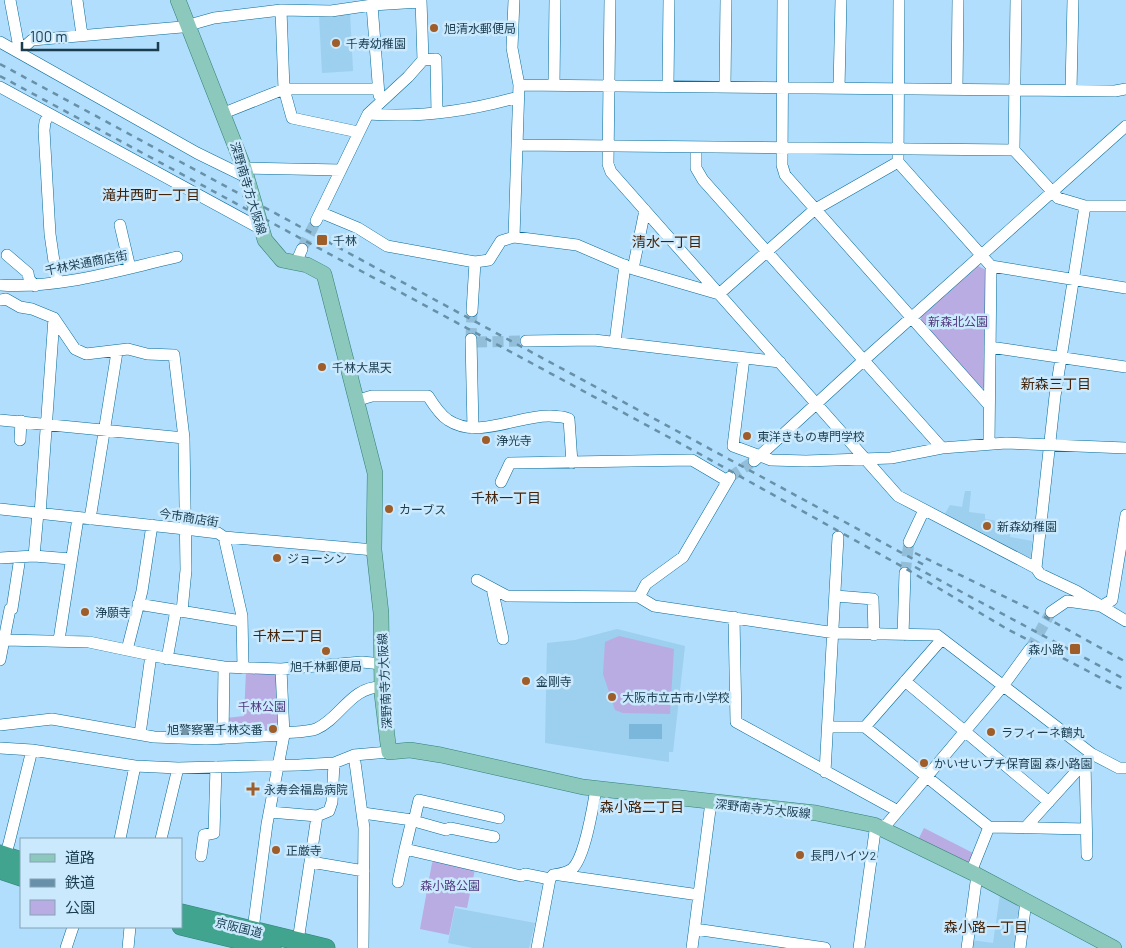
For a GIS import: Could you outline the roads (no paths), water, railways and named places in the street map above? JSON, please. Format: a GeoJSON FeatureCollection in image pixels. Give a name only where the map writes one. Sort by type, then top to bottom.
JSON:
{"type":"FeatureCollection","features":[{"type":"Feature","properties":{"kind":"highway"},"geometry":{"type":"LineString","coordinates":[[5,859],[20,876]]}},
{"type":"Feature","properties":{"kind":"highway","name":"京阪国道"},"geometry":{"type":"LineString","coordinates":[[182,913],[272,948]]}},
{"type":"Feature","properties":{"kind":"highway","name":"京阪国道"},"geometry":{"type":"LineString","coordinates":[[182,926],[253,941],[298,941],[326,948]]}},
{"type":"Feature","properties":{"kind":"main road","name":"深野南寺方大阪線"},"geometry":{"type":"LineString","coordinates":[[178,0],[186,25],[224,113],[245,173],[265,240],[282,260],[299,256],[324,274],[375,473],[374,550],[382,613],[382,687],[394,751],[441,755],[596,789],[843,817],[881,827],[1114,948]]}},
{"type":"Feature","properties":{"kind":"street"},"geometry":{"type":"LineString","coordinates":[[10,0],[20,54]]}},
{"type":"Feature","properties":{"kind":"street"},"geometry":{"type":"LineString","coordinates":[[77,0],[82,35]]}},
{"type":"Feature","properties":{"kind":"street"},"geometry":{"type":"LineString","coordinates":[[514,0],[512,48],[519,85],[514,237]]}},
{"type":"Feature","properties":{"kind":"street"},"geometry":{"type":"LineString","coordinates":[[554,85],[555,0]]}},
{"type":"Feature","properties":{"kind":"street"},"geometry":{"type":"LineString","coordinates":[[610,0],[608,164],[611,172],[898,496],[1036,568],[1040,574],[1076,591],[1126,621]]}},
{"type":"Feature","properties":{"kind":"street"},"geometry":{"type":"LineString","coordinates":[[668,86],[669,0]]}},
{"type":"Feature","properties":{"kind":"street"},"geometry":{"type":"LineString","coordinates":[[725,86],[726,0]]}},
{"type":"Feature","properties":{"kind":"street"},"geometry":{"type":"LineString","coordinates":[[783,0],[782,165],[785,175],[814,210],[989,405]]}},
{"type":"Feature","properties":{"kind":"street"},"geometry":{"type":"LineString","coordinates":[[840,88],[841,0]]}},
{"type":"Feature","properties":{"kind":"street"},"geometry":{"type":"LineString","coordinates":[[899,0],[898,162],[992,266],[1126,288]]}},
{"type":"Feature","properties":{"kind":"street"},"geometry":{"type":"LineString","coordinates":[[957,89],[958,0]]}},
{"type":"Feature","properties":{"kind":"street"},"geometry":{"type":"LineString","coordinates":[[1016,0],[1014,150],[1058,198],[1085,206],[1126,206]]}},
{"type":"Feature","properties":{"kind":"street"},"geometry":{"type":"LineString","coordinates":[[1072,90],[1073,0]]}},
{"type":"Feature","properties":{"kind":"street"},"geometry":{"type":"LineString","coordinates":[[20,54],[23,48],[32,40],[186,25],[214,18],[281,10],[331,11],[366,4],[420,1],[423,60]]}},
{"type":"Feature","properties":{"kind":"street"},"geometry":{"type":"LineString","coordinates":[[366,4],[380,102]]}},
{"type":"Feature","properties":{"kind":"street"},"geometry":{"type":"LineString","coordinates":[[281,10],[284,89],[292,118],[358,132]]}},
{"type":"Feature","properties":{"kind":"street"},"geometry":{"type":"LineString","coordinates":[[0,42],[197,153],[245,173],[341,170]]}},
{"type":"Feature","properties":{"kind":"street"},"geometry":{"type":"LineString","coordinates":[[438,112],[436,59],[423,60],[408,77],[368,114],[319,217],[358,228],[388,246],[475,262],[489,260],[501,241],[514,237],[577,245],[629,267],[719,294]]}},
{"type":"Feature","properties":{"kind":"street"},"geometry":{"type":"LineString","coordinates":[[519,85],[1125,91]]}},
{"type":"Feature","properties":{"kind":"street"},"geometry":{"type":"LineString","coordinates":[[0,87],[263,230]]}},
{"type":"Feature","properties":{"kind":"street"},"geometry":{"type":"LineString","coordinates":[[224,113],[284,89],[378,90]]}},
{"type":"Feature","properties":{"kind":"street"},"geometry":{"type":"LineString","coordinates":[[368,114],[396,116],[474,109],[518,97]]}},
{"type":"Feature","properties":{"kind":"street"},"geometry":{"type":"LineString","coordinates":[[49,114],[44,130],[50,234],[57,282]]}},
{"type":"Feature","properties":{"kind":"street"},"geometry":{"type":"LineString","coordinates":[[756,459],[1126,126]]}},
{"type":"Feature","properties":{"kind":"street"},"geometry":{"type":"LineString","coordinates":[[518,145],[1014,150]]}},
{"type":"Feature","properties":{"kind":"street"},"geometry":{"type":"LineString","coordinates":[[696,147],[698,173],[942,448]]}},
{"type":"Feature","properties":{"kind":"street"},"geometry":{"type":"LineString","coordinates":[[719,294],[814,210],[898,162]]}},
{"type":"Feature","properties":{"kind":"street"},"geometry":{"type":"LineString","coordinates":[[1036,568],[1061,358],[1085,206]]}},
{"type":"Feature","properties":{"kind":"street"},"geometry":{"type":"LineString","coordinates":[[615,342],[629,267],[645,210]]}},
{"type":"Feature","properties":{"kind":"street"},"geometry":{"type":"LineString","coordinates":[[120,225],[130,268]]}},
{"type":"Feature","properties":{"kind":"street"},"geometry":{"type":"LineString","coordinates":[[8,255],[28,273],[29,279],[35,286]]}},
{"type":"Feature","properties":{"kind":"street","name":"千林栄通商店街"},"geometry":{"type":"LineString","coordinates":[[0,285],[35,286],[177,257]]}},
{"type":"Feature","properties":{"kind":"street"},"geometry":{"type":"LineString","coordinates":[[472,311],[475,262]]}},
{"type":"Feature","properties":{"kind":"street"},"geometry":{"type":"LineString","coordinates":[[989,443],[992,266]]}},
{"type":"Feature","properties":{"kind":"street"},"geometry":{"type":"LineString","coordinates":[[0,300],[6,300],[20,307],[32,309],[54,318],[75,348],[86,354],[128,350],[147,354],[174,355],[184,438],[186,570],[179,611],[167,658]]}},
{"type":"Feature","properties":{"kind":"street"},"geometry":{"type":"LineString","coordinates":[[34,556],[48,424],[54,318]]}},
{"type":"Feature","properties":{"kind":"street"},"geometry":{"type":"LineString","coordinates":[[526,341],[594,340],[780,362]]}},
{"type":"Feature","properties":{"kind":"street"},"geometry":{"type":"LineString","coordinates":[[472,341],[473,428]]}},
{"type":"Feature","properties":{"kind":"street"},"geometry":{"type":"LineString","coordinates":[[990,347],[1126,367]]}},
{"type":"Feature","properties":{"kind":"street"},"geometry":{"type":"LineString","coordinates":[[59,640],[72,559],[84,518],[118,352]]}},
{"type":"Feature","properties":{"kind":"street"},"geometry":{"type":"LineString","coordinates":[[744,358],[733,446],[756,459],[806,461],[891,458],[942,448],[989,443],[1126,448]]}},
{"type":"Feature","properties":{"kind":"street"},"geometry":{"type":"LineString","coordinates":[[356,401],[372,396],[428,396],[447,420],[473,428],[499,425],[537,416],[564,417],[569,420],[572,463]]}},
{"type":"Feature","properties":{"kind":"street"},"geometry":{"type":"LineString","coordinates":[[0,420],[184,438]]}},
{"type":"Feature","properties":{"kind":"street"},"geometry":{"type":"LineString","coordinates":[[20,440],[21,421]]}},
{"type":"Feature","properties":{"kind":"street"},"geometry":{"type":"LineString","coordinates":[[501,482],[510,463],[692,460],[728,479],[683,557],[646,584],[639,597]]}},
{"type":"Feature","properties":{"kind":"street","name":"今市商店街"},"geometry":{"type":"LineString","coordinates":[[0,510],[185,528],[218,533],[224,537],[374,550]]}},
{"type":"Feature","properties":{"kind":"street"},"geometry":{"type":"LineString","coordinates":[[909,542],[924,510]]}},
{"type":"Feature","properties":{"kind":"street"},"geometry":{"type":"LineString","coordinates":[[1051,612],[1067,602],[1102,606],[1112,600],[1121,579],[1126,514]]}},
{"type":"Feature","properties":{"kind":"street"},"geometry":{"type":"LineString","coordinates":[[127,650],[138,604],[152,525]]}},
{"type":"Feature","properties":{"kind":"street"},"geometry":{"type":"LineString","coordinates":[[224,537],[242,616],[240,621],[243,668]]}},
{"type":"Feature","properties":{"kind":"street"},"geometry":{"type":"LineString","coordinates":[[825,772],[835,633],[838,538]]}},
{"type":"Feature","properties":{"kind":"street"},"geometry":{"type":"LineString","coordinates":[[0,558],[34,556],[72,559]]}},
{"type":"Feature","properties":{"kind":"street"},"geometry":{"type":"LineString","coordinates":[[0,660],[2,642],[19,600],[20,557]]}},
{"type":"Feature","properties":{"kind":"street"},"geometry":{"type":"LineString","coordinates":[[903,635],[906,573]]}},
{"type":"Feature","properties":{"kind":"street"},"geometry":{"type":"LineString","coordinates":[[477,580],[507,596],[639,597],[654,606],[835,633],[874,636],[937,635],[1003,686],[1088,758],[1119,768],[1126,768]]}},
{"type":"Feature","properties":{"kind":"street"},"geometry":{"type":"LineString","coordinates":[[492,588],[502,639]]}},
{"type":"Feature","properties":{"kind":"street"},"geometry":{"type":"LineString","coordinates":[[836,596],[874,599],[874,636]]}},
{"type":"Feature","properties":{"kind":"street"},"geometry":{"type":"LineString","coordinates":[[138,604],[240,621]]}},
{"type":"Feature","properties":{"kind":"street"},"geometry":{"type":"LineString","coordinates":[[734,617],[736,722],[898,811]]}},
{"type":"Feature","properties":{"kind":"street"},"geometry":{"type":"LineString","coordinates":[[864,727],[942,639]]}},
{"type":"Feature","properties":{"kind":"street"},"geometry":{"type":"LineString","coordinates":[[2,642],[59,640],[89,642],[167,658],[224,667],[281,669],[362,662],[382,664]]}},
{"type":"Feature","properties":{"kind":"street"},"geometry":{"type":"LineString","coordinates":[[858,948],[875,832],[887,824],[1003,686],[1030,649]]}},
{"type":"Feature","properties":{"kind":"street"},"geometry":{"type":"LineString","coordinates":[[140,734],[151,655]]}},
{"type":"Feature","properties":{"kind":"street"},"geometry":{"type":"LineString","coordinates":[[223,739],[224,667]]}},
{"type":"Feature","properties":{"kind":"street"},"geometry":{"type":"LineString","coordinates":[[253,941],[270,812],[280,765],[284,734],[281,669]]}},
{"type":"Feature","properties":{"kind":"street"},"geometry":{"type":"LineString","coordinates":[[905,681],[1048,802]]}},
{"type":"Feature","properties":{"kind":"street"},"geometry":{"type":"LineString","coordinates":[[0,725],[52,719],[154,737],[223,739],[284,734],[316,729],[330,719],[352,697],[368,689],[382,687]]}},
{"type":"Feature","properties":{"kind":"street"},"geometry":{"type":"LineString","coordinates":[[828,727],[864,727],[989,827],[1086,829]]}},
{"type":"Feature","properties":{"kind":"street"},"geometry":{"type":"LineString","coordinates":[[0,748],[32,750],[135,766],[178,768],[335,762],[354,756],[394,751]]}},
{"type":"Feature","properties":{"kind":"street"},"geometry":{"type":"LineString","coordinates":[[5,859],[32,750]]}},
{"type":"Feature","properties":{"kind":"street"},"geometry":{"type":"LineString","coordinates":[[354,756],[363,813],[364,871],[360,923],[363,948]]}},
{"type":"Feature","properties":{"kind":"street"},"geometry":{"type":"LineString","coordinates":[[1025,828],[1088,758]]}},
{"type":"Feature","properties":{"kind":"street"},"geometry":{"type":"LineString","coordinates":[[1087,855],[1088,758]]}},
{"type":"Feature","properties":{"kind":"street"},"geometry":{"type":"LineString","coordinates":[[270,812],[317,816],[329,811],[332,802],[335,762]]}},
{"type":"Feature","properties":{"kind":"street"},"geometry":{"type":"LineString","coordinates":[[120,838],[135,766]]}},
{"type":"Feature","properties":{"kind":"street"},"geometry":{"type":"LineString","coordinates":[[201,856],[204,835],[214,833],[216,766]]}},
{"type":"Feature","properties":{"kind":"street"},"geometry":{"type":"LineString","coordinates":[[162,838],[178,768]]}},
{"type":"Feature","properties":{"kind":"street"},"geometry":{"type":"LineString","coordinates":[[553,877],[570,871],[574,867],[587,834],[596,789]]}},
{"type":"Feature","properties":{"kind":"street"},"geometry":{"type":"LineString","coordinates":[[398,882],[419,800],[498,818]]}},
{"type":"Feature","properties":{"kind":"street"},"geometry":{"type":"LineString","coordinates":[[692,948],[711,802]]}},
{"type":"Feature","properties":{"kind":"street"},"geometry":{"type":"LineString","coordinates":[[363,813],[413,821],[446,830],[450,828],[494,837]]}},
{"type":"Feature","properties":{"kind":"street"},"geometry":{"type":"LineString","coordinates":[[298,941],[317,816]]}},
{"type":"Feature","properties":{"kind":"street"},"geometry":{"type":"LineString","coordinates":[[967,948],[974,874],[989,827]]}},
{"type":"Feature","properties":{"kind":"street"},"geometry":{"type":"LineString","coordinates":[[405,849],[521,876],[525,874],[699,895]]}},
{"type":"Feature","properties":{"kind":"street"},"geometry":{"type":"LineString","coordinates":[[311,862],[364,871]]}},
{"type":"Feature","properties":{"kind":"street"},"geometry":{"type":"LineString","coordinates":[[537,948],[553,877]]}},
{"type":"Feature","properties":{"kind":"street"},"geometry":{"type":"LineString","coordinates":[[1020,948],[1026,901]]}},
{"type":"Feature","properties":{"kind":"street"},"geometry":{"type":"LineString","coordinates":[[66,948],[72,928]]}},
{"type":"Feature","properties":{"kind":"street"},"geometry":{"type":"LineString","coordinates":[[128,948],[130,928]]}},
{"type":"Feature","properties":{"kind":"street"},"geometry":{"type":"LineString","coordinates":[[695,929],[825,948]]}},
{"type":"Feature","properties":{"kind":"tunnel"},"geometry":{"type":"LineString","coordinates":[[302,249],[316,221]]}},
{"type":"Feature","properties":{"kind":"tunnel"},"geometry":{"type":"LineString","coordinates":[[471,339],[472,311]]}},
{"type":"Feature","properties":{"kind":"tunnel"},"geometry":{"type":"LineString","coordinates":[[476,342],[526,341]]}},
{"type":"Feature","properties":{"kind":"tunnel"},"geometry":{"type":"LineString","coordinates":[[730,477],[754,461]]}},
{"type":"Feature","properties":{"kind":"tunnel"},"geometry":{"type":"LineString","coordinates":[[905,573],[909,542]]}},
{"type":"Feature","properties":{"kind":"tunnel"},"geometry":{"type":"LineString","coordinates":[[1030,649],[1051,612]]}},
{"type":"Feature","properties":{"kind":"railway"},"geometry":{"type":"LineString","coordinates":[[0,64],[926,566]]}},
{"type":"Feature","properties":{"kind":"railway"},"geometry":{"type":"LineString","coordinates":[[0,76],[698,453],[903,567],[1007,629],[1126,691]]}},
{"type":"Feature","properties":{"kind":"railway"},"geometry":{"type":"LineString","coordinates":[[915,553],[1034,611],[1126,662]]}},
{"type":"Feature","properties":{"kind":"railway"},"geometry":{"type":"LineString","coordinates":[[915,567],[1126,680]]}},
{"type":"Feature","properties":{"kind":"place","name":"旭清水郵便局"},"geometry":{"type":"Point","coordinates":[434,28]}},
{"type":"Feature","properties":{"kind":"place","name":"千寿幼稚園"},"geometry":{"type":"Point","coordinates":[336,43]}},
{"type":"Feature","properties":{"kind":"place","name":"千林"},"geometry":{"type":"Point","coordinates":[322,240]}},
{"type":"Feature","properties":{"kind":"place","name":"千林大黒天"},"geometry":{"type":"Point","coordinates":[322,367]}},
{"type":"Feature","properties":{"kind":"place","name":"東洋きもの専門学校"},"geometry":{"type":"Point","coordinates":[747,436]}},
{"type":"Feature","properties":{"kind":"place","name":"浄光寺"},"geometry":{"type":"Point","coordinates":[486,440]}},
{"type":"Feature","properties":{"kind":"place","name":"カーブス"},"geometry":{"type":"Point","coordinates":[389,509]}},
{"type":"Feature","properties":{"kind":"place","name":"新森幼稚園"},"geometry":{"type":"Point","coordinates":[987,526]}},
{"type":"Feature","properties":{"kind":"place","name":"ジョーシン"},"geometry":{"type":"Point","coordinates":[277,558]}},
{"type":"Feature","properties":{"kind":"place","name":"浄願寺"},"geometry":{"type":"Point","coordinates":[85,612]}},
{"type":"Feature","properties":{"kind":"place","name":"森小路"},"geometry":{"type":"Point","coordinates":[1075,649]}},
{"type":"Feature","properties":{"kind":"place","name":"旭千林郵便局"},"geometry":{"type":"Point","coordinates":[326,651]}},
{"type":"Feature","properties":{"kind":"place","name":"金剛寺"},"geometry":{"type":"Point","coordinates":[526,681]}},
{"type":"Feature","properties":{"kind":"place","name":"大阪市立古市小学校"},"geometry":{"type":"Point","coordinates":[612,697]}},
{"type":"Feature","properties":{"kind":"place","name":"旭警察署千林交番"},"geometry":{"type":"Point","coordinates":[273,729]}},
{"type":"Feature","properties":{"kind":"place","name":"ラフィーネ鶴丸"},"geometry":{"type":"Point","coordinates":[991,732]}},
{"type":"Feature","properties":{"kind":"place","name":"かいせいプチ保育園 森小路園"},"geometry":{"type":"Point","coordinates":[924,763]}},
{"type":"Feature","properties":{"kind":"place","name":"永寿会福島病院"},"geometry":{"type":"Point","coordinates":[253,789]}},
{"type":"Feature","properties":{"kind":"place","name":"正厳寺"},"geometry":{"type":"Point","coordinates":[276,850]}},
{"type":"Feature","properties":{"kind":"place","name":"長門ハイツ2"},"geometry":{"type":"Point","coordinates":[800,855]}},
{"type":"Feature","properties":{"kind":"district","name":"滝井西町一丁目"},"geometry":{"type":"Point","coordinates":[151,194]}},
{"type":"Feature","properties":{"kind":"district","name":"清水一丁目"},"geometry":{"type":"Point","coordinates":[667,241]}},
{"type":"Feature","properties":{"kind":"district","name":"新森三丁目"},"geometry":{"type":"Point","coordinates":[1056,383]}},
{"type":"Feature","properties":{"kind":"district","name":"千林一丁目"},"geometry":{"type":"Point","coordinates":[506,497]}},
{"type":"Feature","properties":{"kind":"district","name":"千林二丁目"},"geometry":{"type":"Point","coordinates":[288,635]}},
{"type":"Feature","properties":{"kind":"district","name":"森小路二丁目"},"geometry":{"type":"Point","coordinates":[642,806]}},
{"type":"Feature","properties":{"kind":"district","name":"森小路一丁目"},"geometry":{"type":"Point","coordinates":[986,926]}},
{"type":"Feature","properties":{"kind":"park label","name":"新森北公園"},"geometry":{"type":"Point","coordinates":[958,321]}},
{"type":"Feature","properties":{"kind":"park label","name":"千林公園"},"geometry":{"type":"Point","coordinates":[262,706]}},
{"type":"Feature","properties":{"kind":"park label","name":"森小路公園"},"geometry":{"type":"Point","coordinates":[450,885]}}]}
